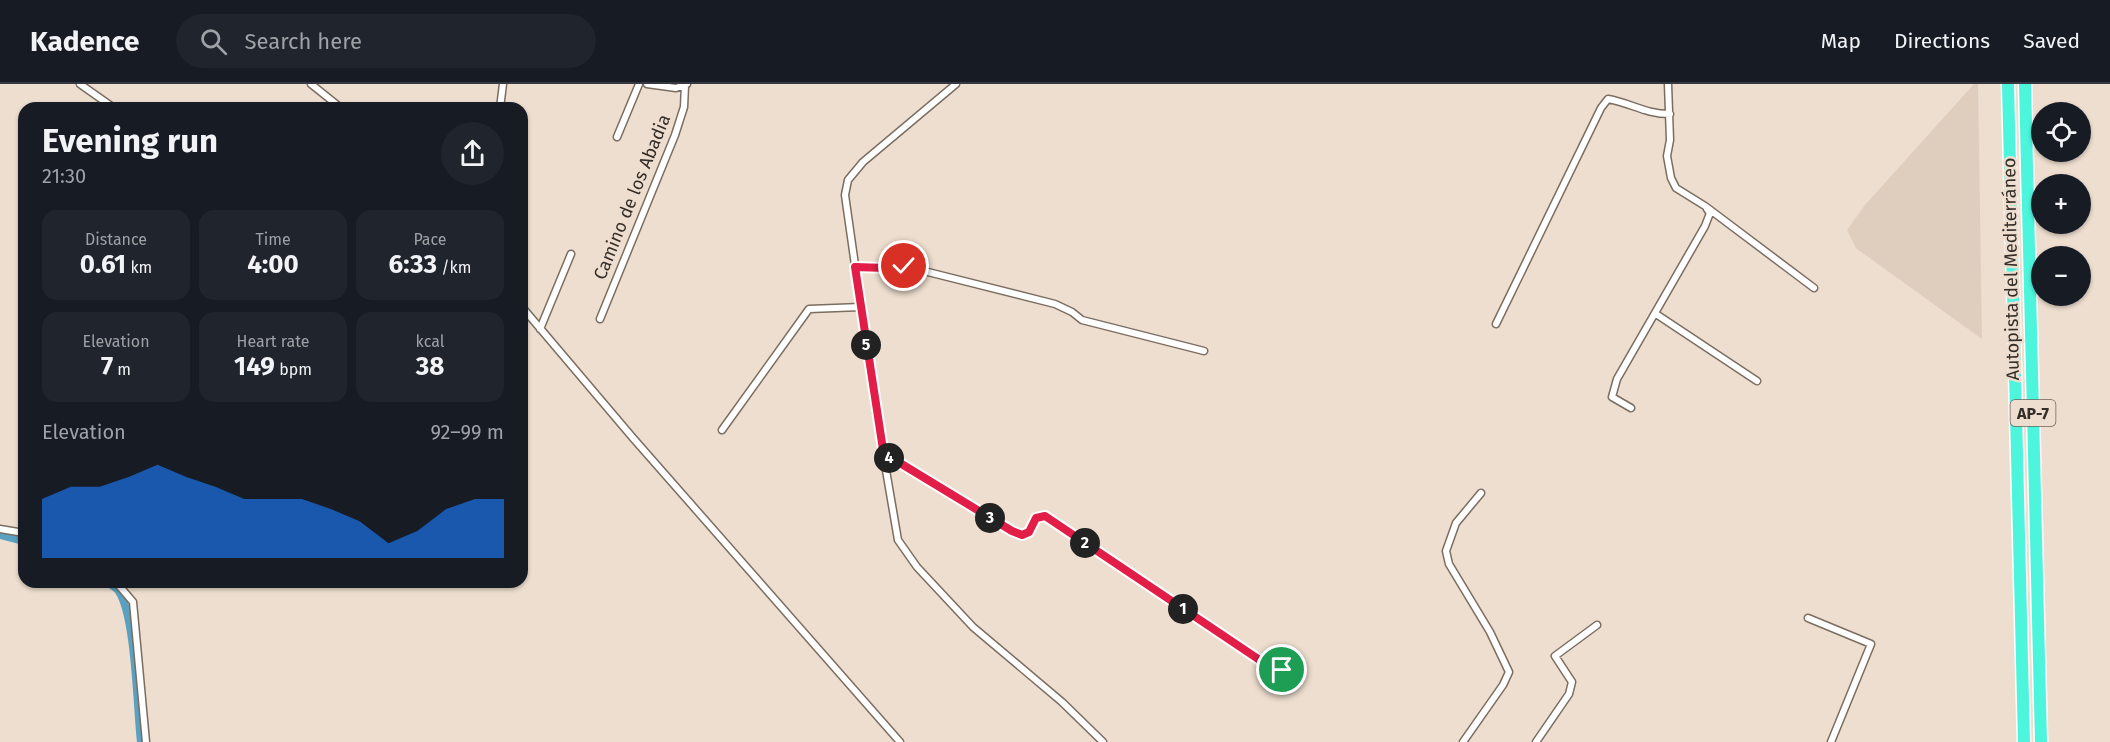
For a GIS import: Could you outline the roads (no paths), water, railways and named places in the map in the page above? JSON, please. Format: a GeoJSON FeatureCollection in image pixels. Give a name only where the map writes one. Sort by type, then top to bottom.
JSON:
{"type":"FeatureCollection","features":[{"type":"Feature","properties":{"kind":"highway","name":"Autopista del Mediterráneo"},"geometry":{"type":"LineString","coordinates":[[2008,84],[2024,742]]}},
{"type":"Feature","properties":{"kind":"highway","name":"Autopista del Mediterráneo"},"geometry":{"type":"LineString","coordinates":[[2025,84],[2041,742]]}},
{"type":"Feature","properties":{"kind":"street"},"geometry":{"type":"LineString","coordinates":[[80,84],[106,102]]}},
{"type":"Feature","properties":{"kind":"street"},"geometry":{"type":"LineString","coordinates":[[311,84],[334,102]]}},
{"type":"Feature","properties":{"kind":"street"},"geometry":{"type":"LineString","coordinates":[[501,102],[503,84]]}},
{"type":"Feature","properties":{"kind":"street","name":"Camino de los Abadia"},"geometry":{"type":"LineString","coordinates":[[617,137],[639,84]]}},
{"type":"Feature","properties":{"kind":"street","name":"Camino de los Abadia"},"geometry":{"type":"LineString","coordinates":[[600,319],[675,135],[684,107],[686,85],[676,88],[647,84]]}},
{"type":"Feature","properties":{"kind":"street"},"geometry":{"type":"LineString","coordinates":[[956,84],[863,162],[848,180],[845,195],[898,540],[917,567],[973,627],[1062,702],[1102,742]]}},
{"type":"Feature","properties":{"kind":"street"},"geometry":{"type":"LineString","coordinates":[[1668,84],[1670,140],[1667,156],[1671,178],[1676,188],[1706,206],[1814,288]]}},
{"type":"Feature","properties":{"kind":"street"},"geometry":{"type":"LineString","coordinates":[[1496,324],[1601,108],[1608,99],[1620,101],[1652,114],[1670,114]]}},
{"type":"Feature","properties":{"kind":"street"},"geometry":{"type":"LineString","coordinates":[[1631,408],[1612,397],[1617,380],[1705,226],[1710,213],[1706,206]]}},
{"type":"Feature","properties":{"kind":"street"},"geometry":{"type":"LineString","coordinates":[[540,329],[571,254]]}},
{"type":"Feature","properties":{"kind":"street"},"geometry":{"type":"LineString","coordinates":[[855,267],[904,266],[1055,304],[1082,320],[1204,351]]}},
{"type":"Feature","properties":{"kind":"street"},"geometry":{"type":"LineString","coordinates":[[722,430],[809,309],[861,307]]}},
{"type":"Feature","properties":{"kind":"street"},"geometry":{"type":"LineString","coordinates":[[1656,314],[1757,381]]}},
{"type":"Feature","properties":{"kind":"street"},"geometry":{"type":"LineString","coordinates":[[528,315],[900,742]]}},
{"type":"Feature","properties":{"kind":"street"},"geometry":{"type":"LineString","coordinates":[[884,456],[895,460],[1022,535],[1029,532],[1036,518],[1045,516],[1273,669],[1282,670]]}},
{"type":"Feature","properties":{"kind":"street"},"geometry":{"type":"LineString","coordinates":[[1464,742],[1503,685],[1509,672],[1490,632],[1449,564],[1446,551],[1456,524],[1481,493]]}},
{"type":"Feature","properties":{"kind":"street"},"geometry":{"type":"LineString","coordinates":[[0,529],[18,532]]}},
{"type":"Feature","properties":{"kind":"street"},"geometry":{"type":"LineString","coordinates":[[121,588],[134,602],[146,742]]}},
{"type":"Feature","properties":{"kind":"street"},"geometry":{"type":"LineString","coordinates":[[1808,618],[1871,644],[1831,742]]}},
{"type":"Feature","properties":{"kind":"street"},"geometry":{"type":"LineString","coordinates":[[1536,742],[1569,694],[1572,682],[1555,656],[1597,625]]}},
{"type":"Feature","properties":{"kind":"waterway"},"geometry":{"type":"LineString","coordinates":[[0,535],[18,540]]}},
{"type":"Feature","properties":{"kind":"waterway"},"geometry":{"type":"LineString","coordinates":[[115,588],[124,602],[129,620],[141,742]]}}]}
